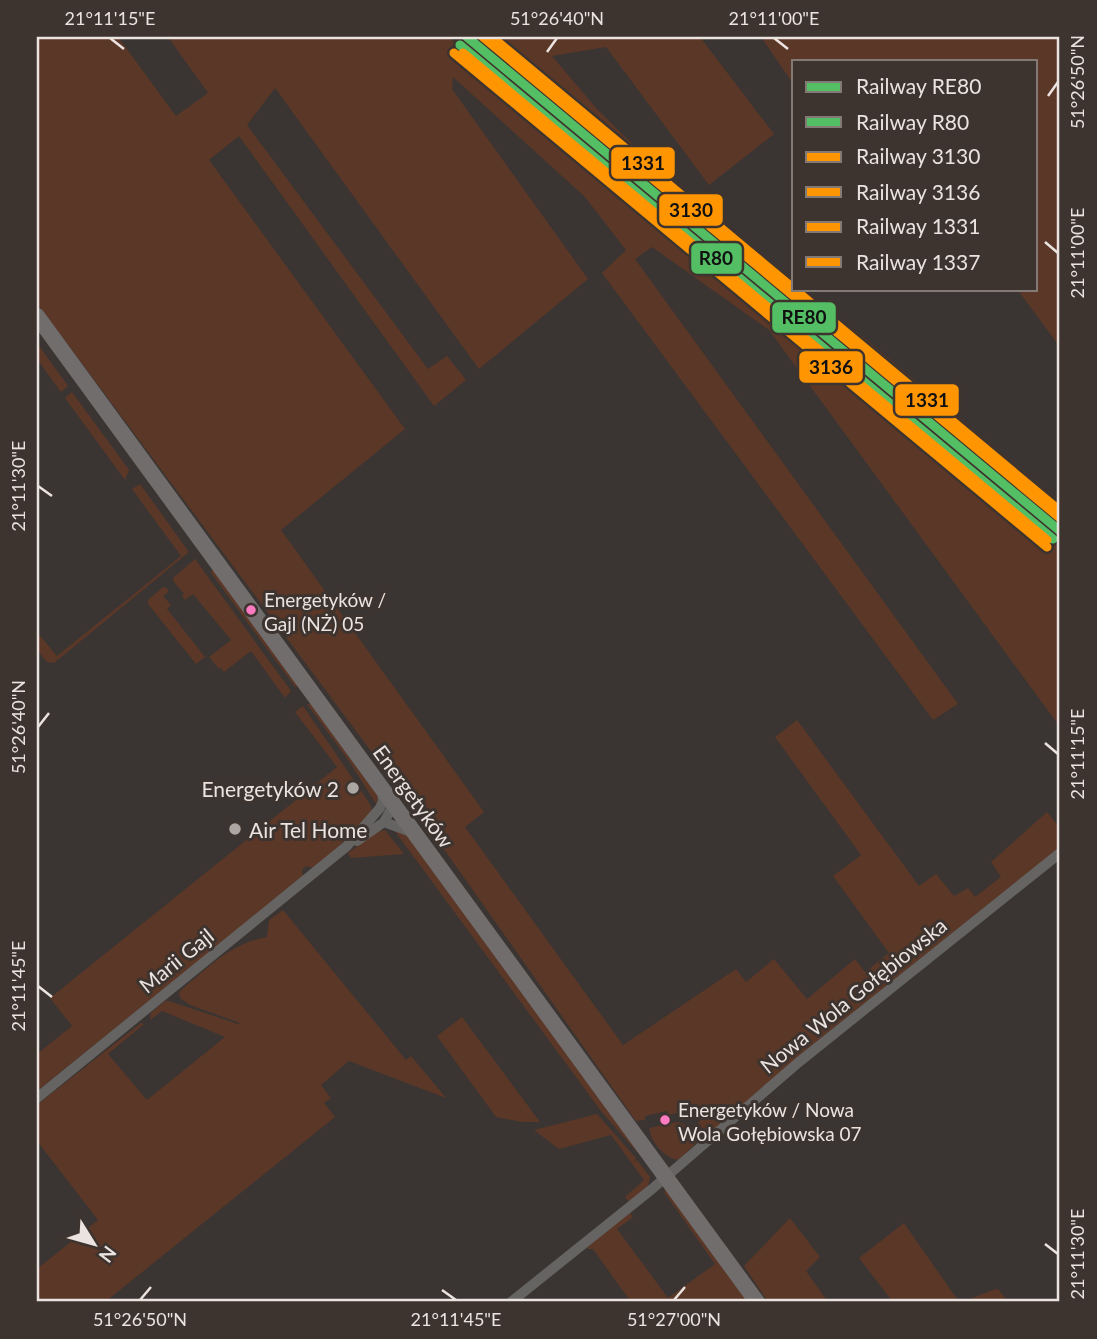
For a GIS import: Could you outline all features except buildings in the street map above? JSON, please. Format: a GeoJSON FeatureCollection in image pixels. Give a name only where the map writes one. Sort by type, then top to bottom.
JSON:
{"type":"FeatureCollection","features":[{"type":"Feature","properties":{"kind":"main road","name":"Energetyków"},"geometry":{"type":"LineString","coordinates":[[37,316],[757,1302]]}},
{"type":"Feature","properties":{"kind":"street"},"geometry":{"type":"LineString","coordinates":[[381,787],[383,801],[380,818],[415,833]]}},
{"type":"Feature","properties":{"kind":"street","name":"Marii Gajl"},"geometry":{"type":"LineString","coordinates":[[37,1098],[340,852],[380,818],[382,808],[394,804]]}},
{"type":"Feature","properties":{"kind":"street","name":"Nowa Wola Gołębiowska"},"geometry":{"type":"LineString","coordinates":[[510,1302],[666,1176],[799,1062],[1060,853]]}},
{"type":"Feature","properties":{"kind":"shaded area"},"geometry":{"type":"Polygon","coordinates":[[[37,37],[118,37],[176,116],[208,93],[168,37],[448,37],[1060,546],[1060,727],[769,330],[652,247],[635,259],[958,704],[933,720],[602,273],[626,250],[585,197],[453,77],[452,89],[588,279],[479,369],[275,88],[247,125],[428,369],[447,356],[466,380],[434,406],[239,136],[209,160],[405,429],[281,530],[484,812],[465,827],[623,1045],[736,969],[746,982],[774,959],[807,999],[855,959],[865,972],[889,953],[833,876],[861,855],[775,737],[797,720],[919,886],[936,874],[954,896],[968,888],[975,897],[1001,877],[991,862],[1047,812],[1060,828],[1060,847],[807,1049],[739,1108],[701,1108],[668,1115],[667,1111],[636,1121],[441,845],[37,303],[37,37]]]}},
{"type":"Feature","properties":{"kind":"shaded area"},"geometry":{"type":"Polygon","coordinates":[[[482,37],[700,37],[774,134],[709,185],[606,47],[552,56],[596,108],[692,203],[792,282],[792,290],[802,290],[867,340],[1060,502],[1060,515],[482,37]]]}},
{"type":"Feature","properties":{"kind":"shaded area"},"geometry":{"type":"Polygon","coordinates":[[[761,37],[1060,37],[1060,347],[1018,290],[1038,290],[1038,60],[792,60],[792,82],[761,37]]]}},
{"type":"Feature","properties":{"kind":"shaded area"},"geometry":{"type":"Polygon","coordinates":[[[37,343],[68,386],[61,392],[37,359],[37,343]]]}},
{"type":"Feature","properties":{"kind":"shaded area"},"geometry":{"type":"Polygon","coordinates":[[[72,392],[129,470],[125,480],[65,398],[72,392]]]}},
{"type":"Feature","properties":{"kind":"shaded area"},"geometry":{"type":"Polygon","coordinates":[[[140,484],[189,552],[54,663],[47,662],[37,650],[37,632],[57,656],[181,556],[132,489],[140,484]]]}},
{"type":"Feature","properties":{"kind":"shaded area"},"geometry":{"type":"Polygon","coordinates":[[[195,559],[291,691],[285,698],[251,651],[224,672],[209,657],[231,640],[193,594],[185,600],[173,578],[195,559]]]}},
{"type":"Feature","properties":{"kind":"shaded area"},"geometry":{"type":"Polygon","coordinates":[[[214,567],[298,683],[296,688],[211,573],[214,567]]]}},
{"type":"Feature","properties":{"kind":"shaded area"},"geometry":{"type":"Polygon","coordinates":[[[163,587],[167,588],[168,592],[163,596],[171,605],[167,609],[205,657],[196,664],[148,604],[148,600],[163,587]]]}},
{"type":"Feature","properties":{"kind":"shaded area"},"geometry":{"type":"Polygon","coordinates":[[[307,704],[312,704],[375,786],[378,797],[376,804],[349,761],[307,704]]]}},
{"type":"Feature","properties":{"kind":"shaded area"},"geometry":{"type":"Polygon","coordinates":[[[303,706],[362,792],[371,806],[372,813],[313,868],[306,866],[302,870],[303,877],[37,1091],[37,1054],[72,1026],[50,998],[337,767],[295,712],[303,706]]]}},
{"type":"Feature","properties":{"kind":"shaded area"},"geometry":{"type":"Polygon","coordinates":[[[385,830],[404,854],[351,858],[348,853],[377,832],[385,830]]]}},
{"type":"Feature","properties":{"kind":"shaded area"},"geometry":{"type":"Polygon","coordinates":[[[394,830],[409,835],[644,1160],[601,1111],[394,830]]]}},
{"type":"Feature","properties":{"kind":"shaded area"},"geometry":{"type":"Polygon","coordinates":[[[283,910],[406,1060],[411,1056],[446,1098],[349,1061],[321,1085],[331,1098],[324,1103],[335,1117],[105,1302],[37,1302],[37,1269],[98,1220],[37,1141],[37,1105],[141,1023],[144,1024],[108,1054],[147,1100],[225,1037],[162,1011],[150,1020],[151,1013],[165,1001],[169,1001],[240,1023],[190,1005],[180,998],[179,992],[230,951],[253,940],[267,937],[269,920],[283,910]]]}},
{"type":"Feature","properties":{"kind":"shaded area"},"geometry":{"type":"Polygon","coordinates":[[[462,1017],[540,1122],[496,1117],[437,1036],[462,1017]]]}},
{"type":"Feature","properties":{"kind":"shaded area"},"geometry":{"type":"Polygon","coordinates":[[[725,1112],[730,1115],[713,1131],[705,1132],[698,1123],[703,1117],[725,1112]]]}},
{"type":"Feature","properties":{"kind":"shaded area"},"geometry":{"type":"Polygon","coordinates":[[[597,1114],[636,1158],[634,1162],[637,1160],[650,1177],[648,1186],[630,1202],[625,1197],[644,1180],[611,1135],[559,1149],[534,1130],[597,1114]]]}},
{"type":"Feature","properties":{"kind":"shaded area"},"geometry":{"type":"Polygon","coordinates":[[[677,1122],[684,1124],[696,1143],[678,1160],[659,1149],[649,1128],[677,1122]]]}},
{"type":"Feature","properties":{"kind":"shaded area"},"geometry":{"type":"Polygon","coordinates":[[[667,1190],[752,1302],[631,1302],[593,1249],[588,1249],[588,1246],[630,1212],[633,1217],[617,1229],[668,1298],[715,1264],[664,1192],[667,1190]]]}},
{"type":"Feature","properties":{"kind":"shaded area"},"geometry":{"type":"Polygon","coordinates":[[[790,1218],[820,1257],[806,1271],[828,1302],[768,1302],[744,1266],[790,1218]]]}},
{"type":"Feature","properties":{"kind":"shaded area"},"geometry":{"type":"Polygon","coordinates":[[[904,1223],[959,1302],[893,1302],[859,1258],[904,1223]]]}},
{"type":"Feature","properties":{"kind":"shaded area"},"geometry":{"type":"Polygon","coordinates":[[[998,1289],[1008,1302],[963,1302],[992,1290],[998,1289]]]}},
{"type":"Feature","properties":{"kind":"rail line","name":"RE80"},"geometry":{"type":"LineString","coordinates":[[467,37],[1060,531]]}},
{"type":"Feature","properties":{"kind":"rail line","name":"3130"},"geometry":{"type":"LineString","coordinates":[[483,37],[1060,518]]}},
{"type":"Feature","properties":{"kind":"rail line","name":"1331"},"geometry":{"type":"LineString","coordinates":[[492,37],[792,287]]}},
{"type":"Feature","properties":{"kind":"rail line","name":"R80"},"geometry":{"type":"LineString","coordinates":[[460,45],[1053,539]]}},
{"type":"Feature","properties":{"kind":"rail line","name":"3136"},"geometry":{"type":"LineString","coordinates":[[454,53],[1047,547]]}},
{"type":"Feature","properties":{"kind":"rail line","name":"1337"},"geometry":{"type":"LineString","coordinates":[[463,53],[1047,540]]}},
{"type":"Feature","properties":{"kind":"rail line","name":"1331"},"geometry":{"type":"LineString","coordinates":[[795,290],[1060,511]]}},
{"type":"Feature","properties":{"kind":"place","name":"Energetyków / Gajl (NŻ) 05"},"geometry":{"type":"Point","coordinates":[251,610]}},
{"type":"Feature","properties":{"kind":"place","name":"Energetyków 2"},"geometry":{"type":"Point","coordinates":[353,788]}},
{"type":"Feature","properties":{"kind":"place","name":"Air Tel Home"},"geometry":{"type":"Point","coordinates":[235,829]}},
{"type":"Feature","properties":{"kind":"place","name":"Energetyków / Nowa Wola Gołębiowska 07"},"geometry":{"type":"Point","coordinates":[665,1120]}}]}
